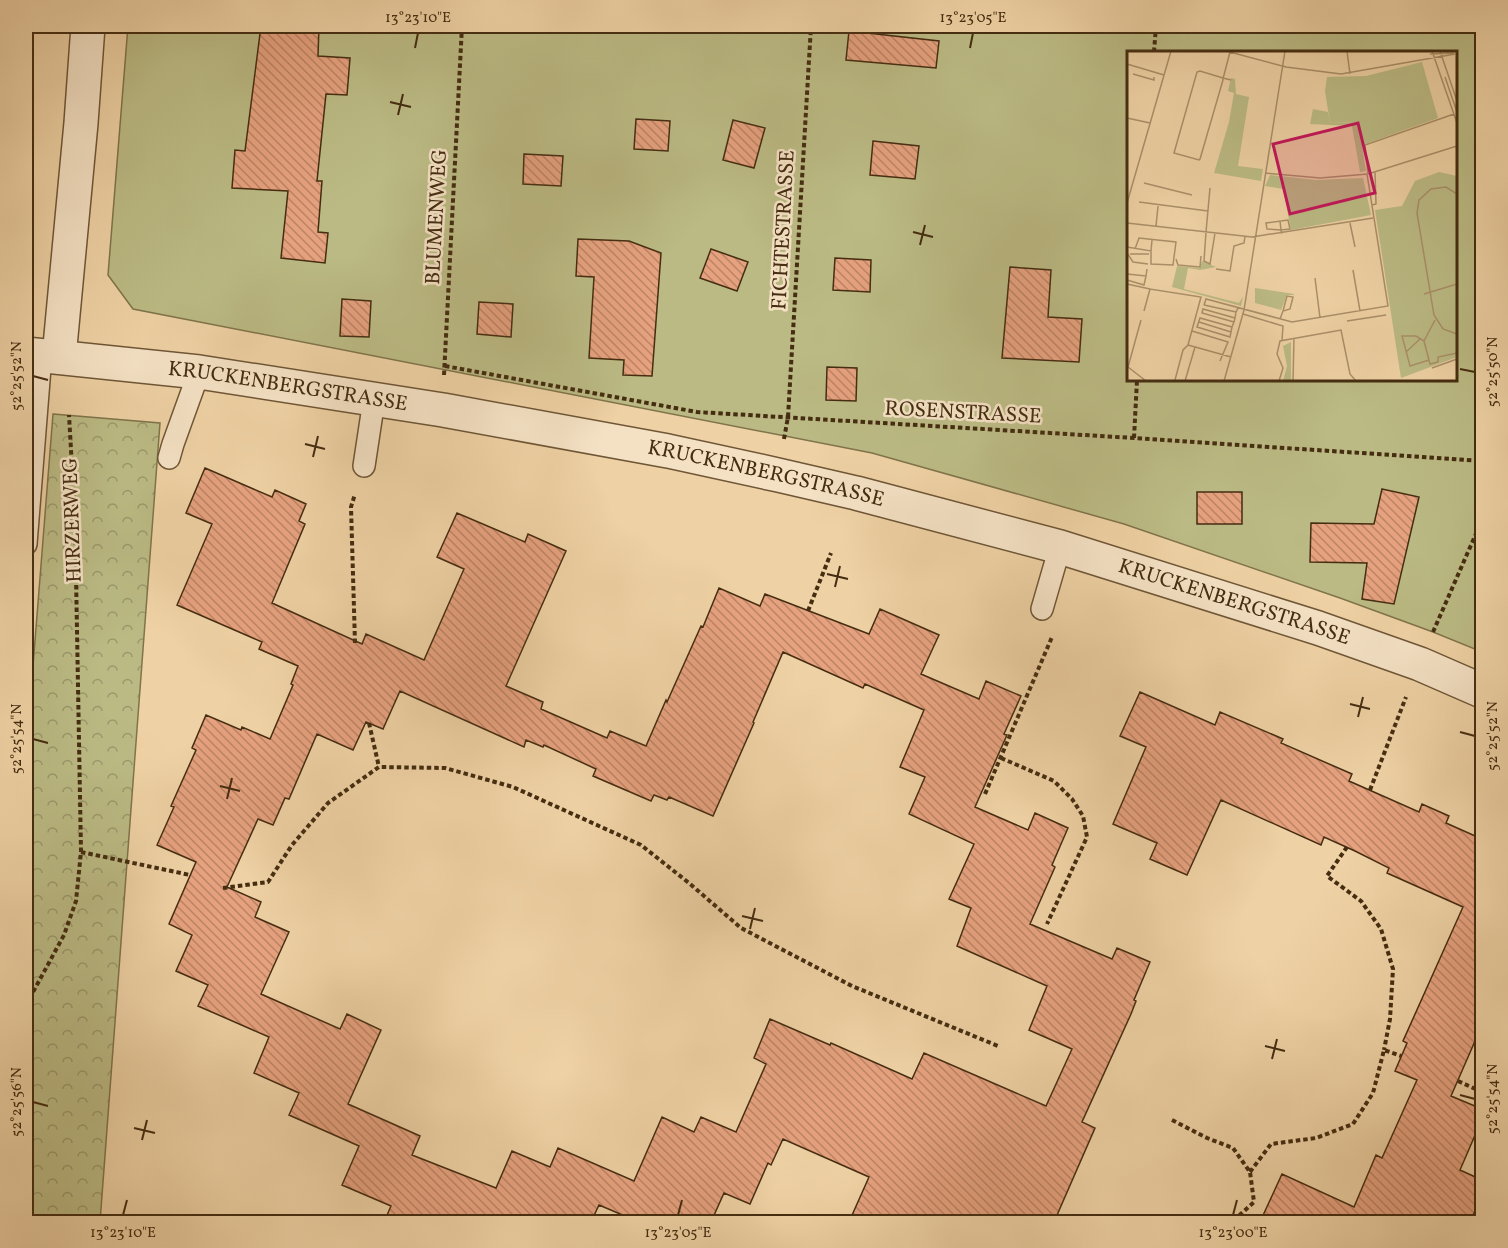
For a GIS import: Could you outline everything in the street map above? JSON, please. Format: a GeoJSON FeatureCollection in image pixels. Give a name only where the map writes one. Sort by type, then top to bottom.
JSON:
{"type":"FeatureCollection","features":[{"type":"Feature","properties":{"kind":"street"},"geometry":{"type":"LineString","coordinates":[[42,355],[81,123],[88,26]]}},
{"type":"Feature","properties":{"kind":"street","name":"KRUCKENBERGSTRASSE"},"geometry":{"type":"LineString","coordinates":[[42,355],[199,372],[443,410],[668,451],[856,493],[1060,547],[1307,624],[1420,664],[1482,690]]}},
{"type":"Feature","properties":{"kind":"lane"},"geometry":{"type":"LineString","coordinates":[[26,544],[42,355]]}},
{"type":"Feature","properties":{"kind":"lane"},"geometry":{"type":"LineString","coordinates":[[170,458],[199,372]]}},
{"type":"Feature","properties":{"kind":"lane"},"geometry":{"type":"LineString","coordinates":[[364,466],[374,400]]}},
{"type":"Feature","properties":{"kind":"lane"},"geometry":{"type":"LineString","coordinates":[[1042,609],[1060,547]]}},
{"type":"Feature","properties":{"kind":"path","name":"BLUMENWEG"},"geometry":{"type":"LineString","coordinates":[[443,410],[462,26]]}},
{"type":"Feature","properties":{"kind":"path","name":"FICHTESTRASSE"},"geometry":{"type":"LineString","coordinates":[[785,436],[811,26]]}},
{"type":"Feature","properties":{"kind":"path"},"geometry":{"type":"LineString","coordinates":[[1154,51],[1155,26]]}},
{"type":"Feature","properties":{"kind":"path","name":"ROSENSTRASSE"},"geometry":{"type":"LineString","coordinates":[[445,366],[697,412],[1482,461]]}},
{"type":"Feature","properties":{"kind":"path"},"geometry":{"type":"LineString","coordinates":[[1134,438],[1137,381]]}},
{"type":"Feature","properties":{"kind":"path","name":"HIRZERWEG"},"geometry":{"type":"LineString","coordinates":[[26,1005],[64,935],[76,901],[81,852],[75,520],[69,414]]}},
{"type":"Feature","properties":{"kind":"path"},"geometry":{"type":"LineString","coordinates":[[355,643],[351,507],[364,466]]}},
{"type":"Feature","properties":{"kind":"path"},"geometry":{"type":"LineString","coordinates":[[1370,790],[1420,664],[1482,520]]}},
{"type":"Feature","properties":{"kind":"path"},"geometry":{"type":"LineString","coordinates":[[808,610],[831,553]]}},
{"type":"Feature","properties":{"kind":"path"},"geometry":{"type":"LineString","coordinates":[[985,794],[1054,629]]}},
{"type":"Feature","properties":{"kind":"path"},"geometry":{"type":"LineString","coordinates":[[369,723],[379,767]]}},
{"type":"Feature","properties":{"kind":"path"},"geometry":{"type":"LineString","coordinates":[[1001,758],[1054,782],[1072,799],[1083,816],[1087,837],[1047,924]]}},
{"type":"Feature","properties":{"kind":"path"},"geometry":{"type":"LineString","coordinates":[[223,888],[268,882],[292,845],[328,802],[379,767],[445,768],[513,787],[641,844],[741,928],[852,986],[998,1046]]}},
{"type":"Feature","properties":{"kind":"path"},"geometry":{"type":"LineString","coordinates":[[1250,1172],[1271,1144],[1316,1138],[1353,1124],[1373,1093],[1390,1019],[1393,969],[1381,929],[1361,901],[1327,876],[1347,847]]}},
{"type":"Feature","properties":{"kind":"path"},"geometry":{"type":"LineString","coordinates":[[81,852],[190,875]]}},
{"type":"Feature","properties":{"kind":"path"},"geometry":{"type":"LineString","coordinates":[[1384,1050],[1401,1056]]}},
{"type":"Feature","properties":{"kind":"path"},"geometry":{"type":"LineString","coordinates":[[1458,1081],[1482,1092]]}},
{"type":"Feature","properties":{"kind":"path"},"geometry":{"type":"LineString","coordinates":[[1172,1120],[1233,1148],[1250,1172],[1254,1202],[1232,1222]]}},
{"type":"Feature","properties":{"kind":"green space"},"geometry":{"type":"Polygon","coordinates":[[[128,26],[1482,26],[1482,652],[1340,598],[1124,524],[872,453],[133,309],[108,275],[128,26]]]}},
{"type":"Feature","properties":{"kind":"green space"},"geometry":{"type":"Polygon","coordinates":[[[53,414],[160,423],[100,1222],[26,1222],[26,754],[53,414]]]}},
{"type":"Feature","properties":{"kind":"building"},"geometry":{"type":"Polygon","coordinates":[[[261,26],[319,26],[318,56],[350,58],[347,95],[326,94],[317,181],[322,181],[318,232],[328,233],[325,263],[281,258],[288,191],[232,188],[235,150],[245,151],[261,26]]]}},
{"type":"Feature","properties":{"kind":"building"},"geometry":{"type":"Polygon","coordinates":[[[849,31],[939,41],[936,68],[846,60],[849,31]]]}},
{"type":"Feature","properties":{"kind":"building"},"geometry":{"type":"Polygon","coordinates":[[[636,119],[670,121],[668,151],[634,149],[636,119]]]}},
{"type":"Feature","properties":{"kind":"building"},"geometry":{"type":"Polygon","coordinates":[[[733,120],[765,128],[754,168],[723,160],[733,120]]]}},
{"type":"Feature","properties":{"kind":"building"},"geometry":{"type":"Polygon","coordinates":[[[873,141],[919,146],[915,179],[870,175],[873,141]]]}},
{"type":"Feature","properties":{"kind":"building"},"geometry":{"type":"Polygon","coordinates":[[[524,154],[563,156],[561,186],[523,184],[524,154]]]}},
{"type":"Feature","properties":{"kind":"building"},"geometry":{"type":"Polygon","coordinates":[[[578,239],[629,241],[661,253],[652,376],[623,375],[624,360],[589,358],[594,277],[576,276],[578,239]]]}},
{"type":"Feature","properties":{"kind":"building"},"geometry":{"type":"Polygon","coordinates":[[[711,249],[748,262],[737,291],[700,278],[711,249]]]}},
{"type":"Feature","properties":{"kind":"building"},"geometry":{"type":"Polygon","coordinates":[[[835,258],[871,260],[870,292],[833,290],[835,258]]]}},
{"type":"Feature","properties":{"kind":"building"},"geometry":{"type":"Polygon","coordinates":[[[1010,267],[1051,270],[1048,317],[1082,319],[1079,362],[1002,358],[1010,267]]]}},
{"type":"Feature","properties":{"kind":"building"},"geometry":{"type":"Polygon","coordinates":[[[342,299],[371,301],[369,337],[340,336],[342,299]]]}},
{"type":"Feature","properties":{"kind":"building"},"geometry":{"type":"Polygon","coordinates":[[[479,302],[513,304],[511,337],[477,334],[479,302]]]}},
{"type":"Feature","properties":{"kind":"building"},"geometry":{"type":"Polygon","coordinates":[[[827,367],[857,368],[856,401],[826,400],[827,367]]]}},
{"type":"Feature","properties":{"kind":"building"},"geometry":{"type":"Polygon","coordinates":[[[205,468],[272,497],[275,490],[306,504],[299,521],[305,524],[272,603],[362,644],[366,634],[424,660],[464,569],[437,557],[457,513],[525,542],[528,534],[566,551],[506,686],[543,702],[541,709],[607,738],[610,731],[646,746],[701,626],[703,627],[719,588],[760,606],[765,594],[869,634],[880,609],[939,635],[921,674],[979,699],[986,681],[1021,696],[1004,734],[1007,735],[975,807],[1028,830],[1035,813],[1068,828],[1052,865],[1055,867],[1030,924],[1112,959],[1117,948],[1150,962],[1134,1000],[1136,1001],[1131,1014],[1082,1122],[1095,1128],[1054,1222],[849,1222],[869,1177],[783,1139],[771,1165],[768,1163],[750,1204],[724,1193],[711,1222],[639,1222],[599,1205],[591,1222],[384,1222],[391,1206],[342,1185],[359,1146],[289,1115],[299,1093],[254,1073],[269,1037],[198,1006],[208,985],[176,971],[192,935],[169,924],[196,862],[157,845],[174,807],[171,806],[196,750],[192,748],[206,715],[270,739],[293,685],[291,684],[298,666],[259,649],[262,642],[177,605],[212,524],[186,513],[205,468]],[[783,652],[713,816],[669,797],[667,800],[654,795],[651,801],[593,776],[596,769],[544,745],[543,747],[526,740],[524,747],[400,691],[383,729],[366,722],[353,750],[317,734],[289,799],[285,798],[273,825],[258,819],[227,887],[261,902],[255,917],[289,932],[261,994],[340,1029],[347,1014],[381,1030],[348,1104],[420,1136],[412,1155],[496,1188],[512,1151],[550,1167],[558,1148],[634,1181],[662,1117],[694,1132],[701,1117],[736,1132],[766,1064],[754,1058],[770,1019],[912,1079],[924,1053],[1046,1106],[1072,1049],[1029,1030],[1047,986],[957,946],[971,908],[949,899],[974,844],[909,814],[925,777],[900,767],[924,710],[865,684],[863,688],[783,652]]]}},
{"type":"Feature","properties":{"kind":"building"},"geometry":{"type":"Polygon","coordinates":[[[1382,489],[1419,497],[1394,604],[1362,599],[1367,563],[1310,562],[1311,523],[1374,524],[1382,489]]]}},
{"type":"Feature","properties":{"kind":"building"},"geometry":{"type":"Polygon","coordinates":[[[1197,492],[1242,492],[1242,524],[1197,524],[1197,492]]]}},
{"type":"Feature","properties":{"kind":"building"},"geometry":{"type":"Polygon","coordinates":[[[1140,692],[1215,725],[1220,712],[1283,739],[1281,743],[1352,774],[1349,781],[1419,812],[1422,804],[1449,816],[1446,823],[1482,839],[1482,1025],[1451,1096],[1482,1109],[1482,1119],[1460,1170],[1482,1180],[1482,1195],[1470,1222],[1260,1222],[1282,1174],[1354,1207],[1376,1155],[1382,1158],[1417,1080],[1395,1071],[1407,1043],[1403,1041],[1463,907],[1387,873],[1389,868],[1324,837],[1321,845],[1221,800],[1187,875],[1150,859],[1157,843],[1113,824],[1146,747],[1120,736],[1140,692]]]}}]}
